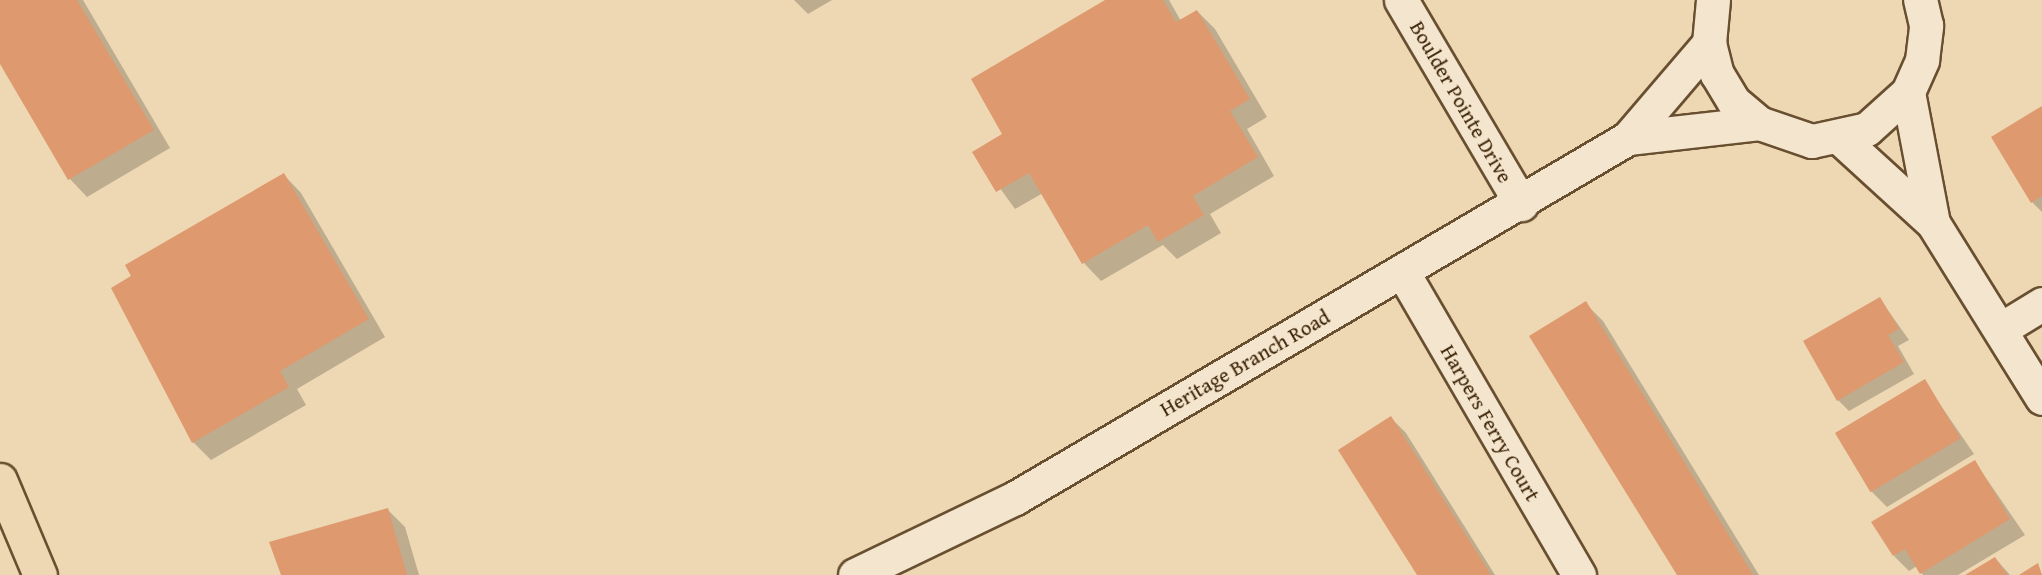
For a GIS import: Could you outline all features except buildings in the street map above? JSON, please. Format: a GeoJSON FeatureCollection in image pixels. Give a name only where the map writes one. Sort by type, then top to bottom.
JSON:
{"type":"FeatureCollection","features":[{"type":"Feature","properties":{"kind":"main road"},"geometry":{"type":"LineString","coordinates":[[0,480],[40,575]]}},
{"type":"Feature","properties":{"kind":"street","name":"Boulder Pointe Drive"},"geometry":{"type":"LineString","coordinates":[[1401,0],[1521,204]]}},
{"type":"Feature","properties":{"kind":"street"},"geometry":{"type":"LineString","coordinates":[[1713,0],[1709,43],[1717,74],[1734,102],[1759,123],[1812,141],[1840,138],[1890,114],[1908,93],[1922,60],[1930,8]]}},
{"type":"Feature","properties":{"kind":"street","name":"Heritage Branch Road"},"geometry":{"type":"LineString","coordinates":[[855,575],[1015,498],[1402,271],[1521,204],[1628,138],[1709,43]]}},
{"type":"Feature","properties":{"kind":"street"},"geometry":{"type":"LineString","coordinates":[[1908,93],[1933,223]]}},
{"type":"Feature","properties":{"kind":"street","name":"Heritage Branch Road"},"geometry":{"type":"LineString","coordinates":[[1628,138],[1759,123]]}},
{"type":"Feature","properties":{"kind":"street"},"geometry":{"type":"LineString","coordinates":[[1840,138],[1933,223],[2042,398]]}},
{"type":"Feature","properties":{"kind":"street","name":"Harpers Ferry Court"},"geometry":{"type":"LineString","coordinates":[[1402,271],[1579,575]]}},
{"type":"Feature","properties":{"kind":"street"},"geometry":{"type":"LineString","coordinates":[[2001,329],[2042,304]]}}]}
